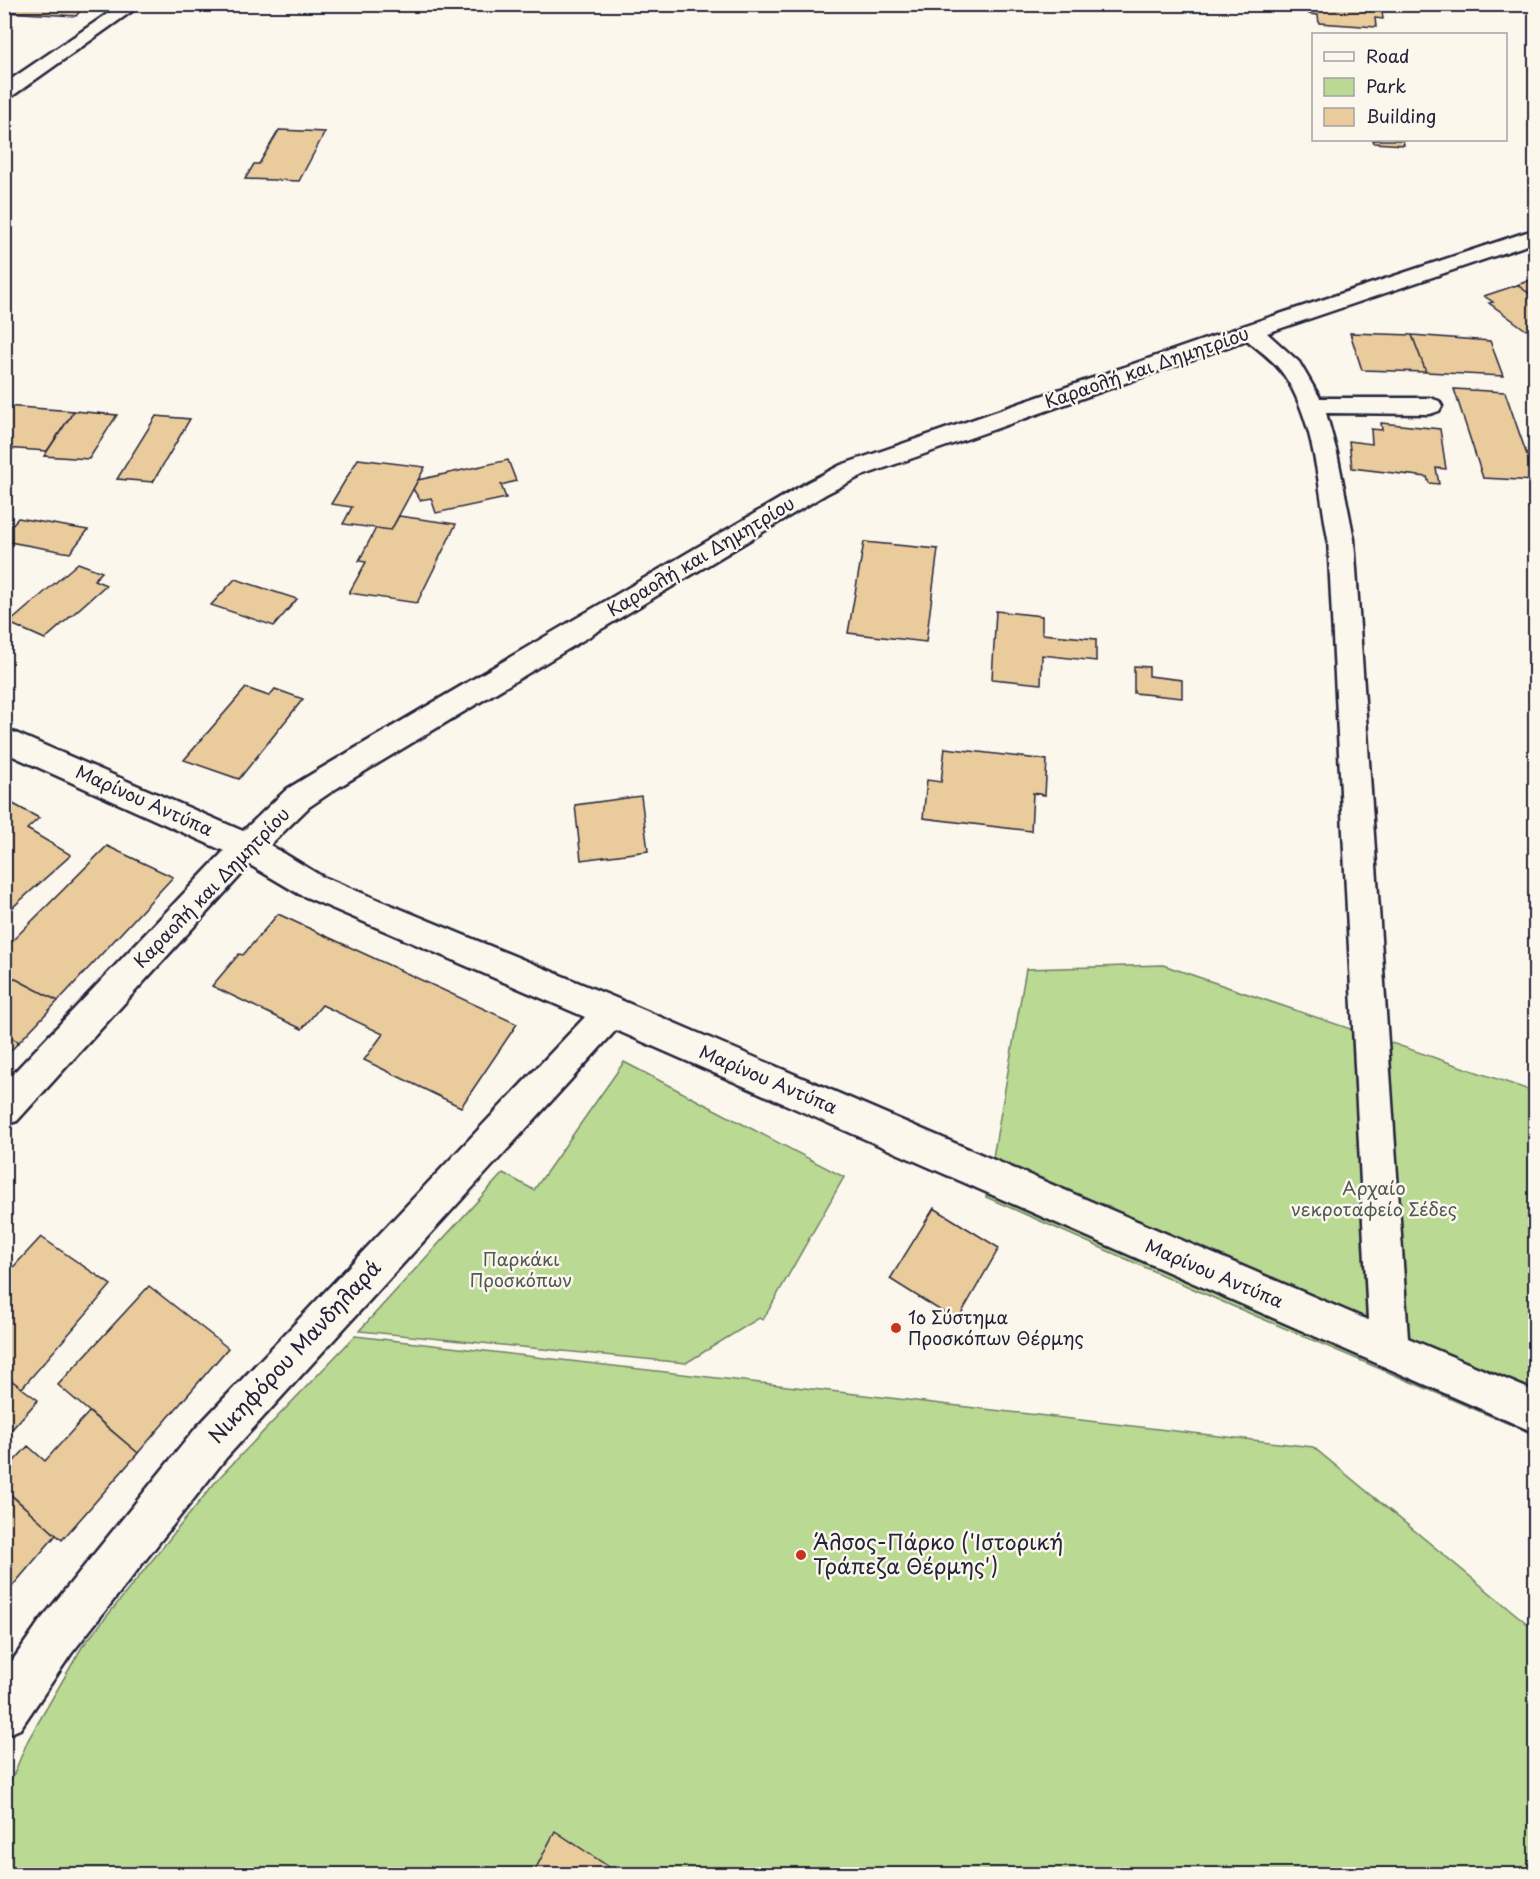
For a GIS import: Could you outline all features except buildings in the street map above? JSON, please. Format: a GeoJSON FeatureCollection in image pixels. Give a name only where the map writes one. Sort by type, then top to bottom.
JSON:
{"type":"FeatureCollection","features":[{"type":"Feature","properties":{"kind":"street"},"geometry":{"type":"LineString","coordinates":[[5,91],[134,4]]}},
{"type":"Feature","properties":{"kind":"street","name":"Καραολή και Δημητρίου"},"geometry":{"type":"LineString","coordinates":[[4,1109],[247,847],[298,798],[817,488],[850,471],[1251,331],[1536,235]]}},
{"type":"Feature","properties":{"kind":"street"},"geometry":{"type":"LineString","coordinates":[[1251,331],[1293,371],[1310,406],[1321,439],[1341,539],[1389,1350]]}},
{"type":"Feature","properties":{"kind":"street"},"geometry":{"type":"LineString","coordinates":[[1310,406],[1430,406]]}},
{"type":"Feature","properties":{"kind":"street","name":"Μαρίνου Αντύπα"},"geometry":{"type":"LineString","coordinates":[[4,739],[247,847],[310,885],[611,1012],[1536,1413]]}},
{"type":"Feature","properties":{"kind":"street","name":"Νικηφόρου Μανδηλαρά"},"geometry":{"type":"LineString","coordinates":[[4,1713],[55,1638],[211,1443],[611,1012]]}},
{"type":"Feature","properties":{"kind":"green space","name":"Αρχαίο νεκροταφείο Σέδες"},"geometry":{"type":"Polygon","coordinates":[[[1163,965],[1535,1092],[1535,1435],[1223,1302],[986,1197],[1026,969],[1163,965]]]}},
{"type":"Feature","properties":{"kind":"green space","name":"Παρκάκι Προσκόπων"},"geometry":{"type":"Polygon","coordinates":[[[624,1062],[844,1177],[763,1320],[759,1318],[686,1363],[359,1331],[503,1173],[534,1190],[624,1062]]]}},
{"type":"Feature","properties":{"kind":"green space","name":"Άλσος-Πάρκο ('Ιστορική Τράπεζα Θέρμης')"},"geometry":{"type":"Polygon","coordinates":[[[355,1336],[1313,1447],[1535,1630],[1535,1874],[5,1874],[5,1795],[28,1740],[82,1647],[217,1480],[355,1336]]]}},
{"type":"Feature","properties":{"kind":"place","name":"1ο Σύστημα Προσκόπων Θέρμης"},"geometry":{"type":"Point","coordinates":[896,1328]}},
{"type":"Feature","properties":{"kind":"place","name":"Άλσος-Πάρκο ('Ιστορική Τράπεζα Θέρμης')"},"geometry":{"type":"Point","coordinates":[801,1555]}}]}
